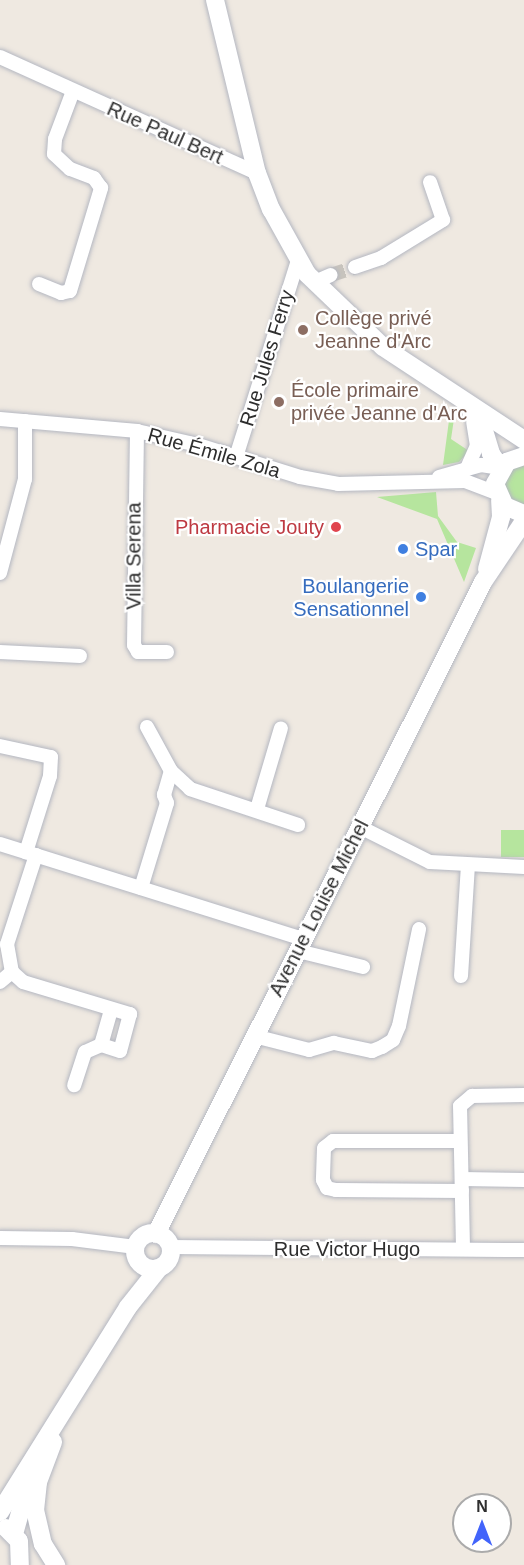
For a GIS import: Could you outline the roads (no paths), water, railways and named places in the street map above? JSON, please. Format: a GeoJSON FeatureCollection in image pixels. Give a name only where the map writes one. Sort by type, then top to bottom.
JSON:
{"type":"FeatureCollection","features":[{"type":"Feature","properties":{"kind":"street"},"geometry":{"type":"LineString","coordinates":[[215,0],[257,173],[298,260],[323,279],[383,347],[467,405],[524,440]]}},
{"type":"Feature","properties":{"kind":"street","name":"Rue Paul Bert"},"geometry":{"type":"LineString","coordinates":[[0,57],[73,92],[257,173]]}},
{"type":"Feature","properties":{"kind":"street"},"geometry":{"type":"LineString","coordinates":[[39,284],[61,293],[70,291],[101,188],[94,178],[70,169],[54,154],[55,139],[73,92]]}},
{"type":"Feature","properties":{"kind":"street"},"geometry":{"type":"LineString","coordinates":[[355,267],[381,258],[443,220],[430,182]]}},
{"type":"Feature","properties":{"kind":"street","name":"Rue Jules Ferry"},"geometry":{"type":"LineString","coordinates":[[236,457],[298,260]]}},
{"type":"Feature","properties":{"kind":"street"},"geometry":{"type":"LineString","coordinates":[[467,405],[482,424],[490,454],[501,468],[524,456]]}},
{"type":"Feature","properties":{"kind":"street"},"geometry":{"type":"LineString","coordinates":[[467,405],[477,446],[467,468]]}},
{"type":"Feature","properties":{"kind":"street","name":"Rue Émile Zola"},"geometry":{"type":"LineString","coordinates":[[0,419],[137,431],[236,457],[300,477],[338,484],[472,482],[498,496]]}},
{"type":"Feature","properties":{"kind":"street"},"geometry":{"type":"LineString","coordinates":[[0,573],[25,479],[25,421]]}},
{"type":"Feature","properties":{"kind":"street","name":"Villa Serena"},"geometry":{"type":"LineString","coordinates":[[137,431],[134,645],[138,652],[167,652]]}},
{"type":"Feature","properties":{"kind":"street","name":"Rue Émile Zola"},"geometry":{"type":"LineString","coordinates":[[428,481],[481,465],[501,468]]}},
{"type":"Feature","properties":{"kind":"street","name":"Avenue Louise Michel"},"geometry":{"type":"LineString","coordinates":[[483,582],[501,517],[498,496],[501,468]]}},
{"type":"Feature","properties":{"kind":"street"},"geometry":{"type":"LineString","coordinates":[[498,496],[513,512],[524,514]]}},
{"type":"Feature","properties":{"kind":"street","name":"Avenue Louise Michel"},"geometry":{"type":"LineString","coordinates":[[156,1233],[483,582],[524,521]]}},
{"type":"Feature","properties":{"kind":"street"},"geometry":{"type":"LineString","coordinates":[[0,652],[80,656]]}},
{"type":"Feature","properties":{"kind":"street"},"geometry":{"type":"LineString","coordinates":[[147,727],[171,771],[190,789],[257,809],[298,825]]}},
{"type":"Feature","properties":{"kind":"street"},"geometry":{"type":"LineString","coordinates":[[257,809],[281,728]]}},
{"type":"Feature","properties":{"kind":"street"},"geometry":{"type":"LineString","coordinates":[[0,746],[51,757],[50,776],[7,944],[12,972],[23,982],[130,1014],[120,1051],[101,1045],[85,1052],[74,1085]]}},
{"type":"Feature","properties":{"kind":"street"},"geometry":{"type":"LineString","coordinates":[[141,888],[167,803],[164,795],[171,771]]}},
{"type":"Feature","properties":{"kind":"street"},"geometry":{"type":"LineString","coordinates":[[167,803],[190,789]]}},
{"type":"Feature","properties":{"kind":"street"},"geometry":{"type":"LineString","coordinates":[[360,827],[430,862],[524,867]]}},
{"type":"Feature","properties":{"kind":"street"},"geometry":{"type":"LineString","coordinates":[[0,844],[141,888],[363,967]]}},
{"type":"Feature","properties":{"kind":"street"},"geometry":{"type":"LineString","coordinates":[[461,976],[468,865]]}},
{"type":"Feature","properties":{"kind":"street"},"geometry":{"type":"LineString","coordinates":[[254,1036],[309,1050],[334,1042],[372,1051],[393,1040],[399,1026],[419,929]]}},
{"type":"Feature","properties":{"kind":"street"},"geometry":{"type":"LineString","coordinates":[[0,982],[12,972]]}},
{"type":"Feature","properties":{"kind":"street"},"geometry":{"type":"LineString","coordinates":[[101,1045],[111,1009]]}},
{"type":"Feature","properties":{"kind":"street"},"geometry":{"type":"LineString","coordinates":[[463,1248],[460,1141],[464,1099],[524,1095]]}},
{"type":"Feature","properties":{"kind":"street"},"geometry":{"type":"LineString","coordinates":[[460,1141],[333,1141],[324,1148],[323,1180],[327,1188],[336,1190],[524,1180]]}},
{"type":"Feature","properties":{"kind":"street"},"geometry":{"type":"LineString","coordinates":[[0,1512],[61,1410],[128,1307],[159,1268],[167,1262],[170,1247],[156,1233],[141,1238],[128,1307]]}},
{"type":"Feature","properties":{"kind":"street"},"geometry":{"type":"LineString","coordinates":[[0,1238],[95,1240],[137,1254],[147,1268],[159,1268]]}},
{"type":"Feature","properties":{"kind":"street","name":"Rue Victor Hugo"},"geometry":{"type":"LineString","coordinates":[[170,1247],[524,1250]]}},
{"type":"Feature","properties":{"kind":"street"},"geometry":{"type":"LineString","coordinates":[[56,1565],[38,1528],[35,1497],[43,1467],[78,1385]]}},
{"type":"Feature","properties":{"kind":"street"},"geometry":{"type":"LineString","coordinates":[[24,1563],[7,1529],[61,1410]]}},
{"type":"Feature","properties":{"kind":"tunnel"},"geometry":{"type":"LineString","coordinates":[[331,275],[355,267]]}},
{"type":"Feature","properties":{"kind":"place","name":"Collège privé Jeanne d'Arc"},"geometry":{"type":"Point","coordinates":[303,330]}},
{"type":"Feature","properties":{"kind":"place","name":"École primaire privée Jeanne d'Arc"},"geometry":{"type":"Point","coordinates":[279,402]}},
{"type":"Feature","properties":{"kind":"place","name":"Pharmacie Jouty"},"geometry":{"type":"Point","coordinates":[336,527]}},
{"type":"Feature","properties":{"kind":"place","name":"Spar"},"geometry":{"type":"Point","coordinates":[403,549]}},
{"type":"Feature","properties":{"kind":"place","name":"Boulangerie Sensationnel"},"geometry":{"type":"Point","coordinates":[421,597]}}]}
